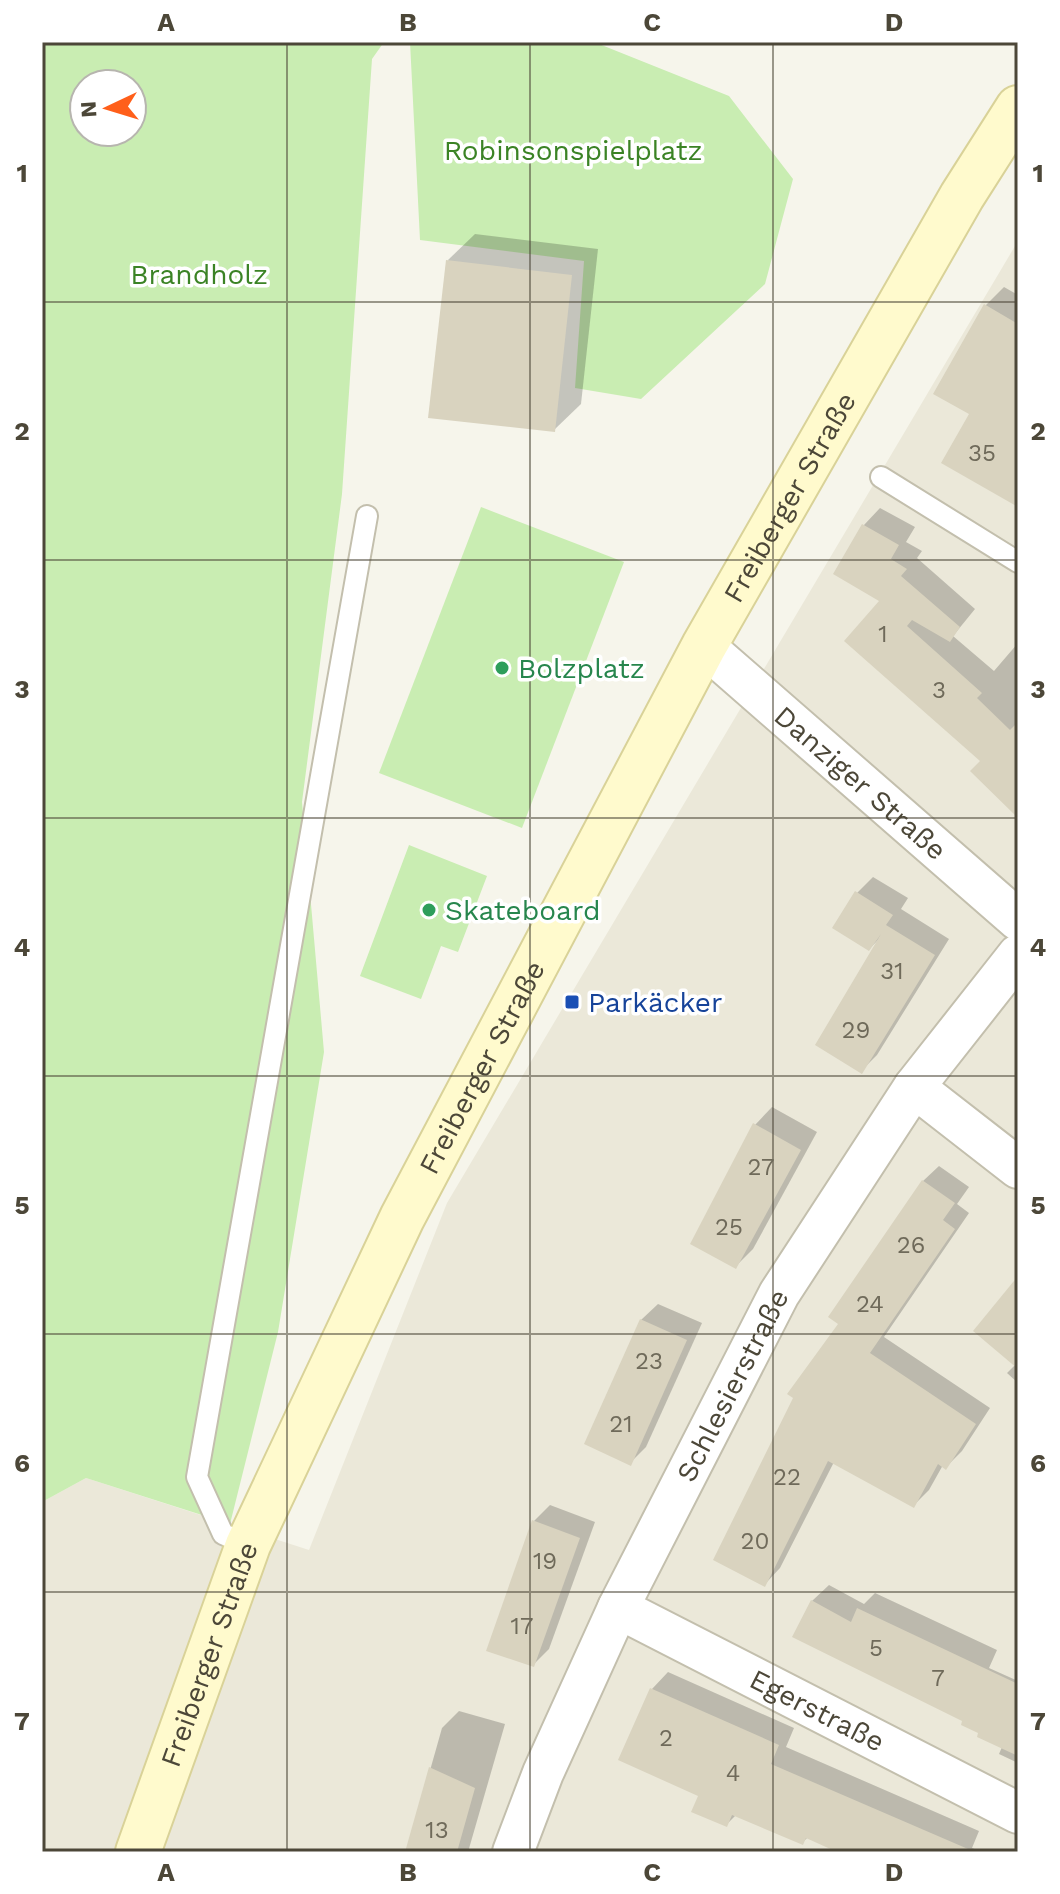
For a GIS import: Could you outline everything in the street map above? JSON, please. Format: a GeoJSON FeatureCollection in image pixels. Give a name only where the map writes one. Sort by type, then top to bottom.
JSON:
{"type":"FeatureCollection","features":[{"type":"Feature","properties":{"kind":"main road","name":"Freiberger Straße"},"geometry":{"type":"LineString","coordinates":[[138,1852],[248,1545],[402,1218],[704,646],[962,196],[1018,108]]}},
{"type":"Feature","properties":{"kind":"street","name":"Danziger Straße"},"geometry":{"type":"LineString","coordinates":[[704,646],[1018,920]]}},
{"type":"Feature","properties":{"kind":"street","name":"Schlesierstraße"},"geometry":{"type":"LineString","coordinates":[[513,1852],[543,1773],[618,1608],[779,1294],[914,1087],[1018,955]]}},
{"type":"Feature","properties":{"kind":"street"},"geometry":{"type":"LineString","coordinates":[[914,1087],[1018,1168]]}},
{"type":"Feature","properties":{"kind":"street","name":"Egerstraße"},"geometry":{"type":"LineString","coordinates":[[618,1608],[1018,1813]]}},
{"type":"Feature","properties":{"kind":"lane"},"geometry":{"type":"LineString","coordinates":[[881,477],[1018,562]]}},
{"type":"Feature","properties":{"kind":"lane"},"geometry":{"type":"LineString","coordinates":[[248,1545],[223,1534],[197,1477],[315,793],[367,516]]}},
{"type":"Feature","properties":{"kind":"shaded area"},"geometry":{"type":"Polygon","coordinates":[[[1018,241],[1018,1852],[42,1852],[42,1502],[86,1478],[309,1550],[447,1203],[1018,241]]]}},
{"type":"Feature","properties":{"kind":"green space","name":"Brandholz"},"geometry":{"type":"Polygon","coordinates":[[[42,42],[384,42],[372,59],[342,494],[302,802],[324,1052],[278,1332],[230,1524],[86,1478],[42,1502],[42,42]]]}},
{"type":"Feature","properties":{"kind":"green space","name":"Robinsonspielplatz"},"geometry":{"type":"Polygon","coordinates":[[[410,42],[594,42],[729,96],[793,179],[765,284],[641,399],[575,388],[584,261],[420,240],[410,42]]]}},
{"type":"Feature","properties":{"kind":"green space","name":"Bolzplatz"},"geometry":{"type":"Polygon","coordinates":[[[481,507],[624,562],[522,828],[379,773],[481,507]]]}},
{"type":"Feature","properties":{"kind":"green space","name":"Skateboard"},"geometry":{"type":"Polygon","coordinates":[[[409,845],[487,876],[458,952],[441,946],[421,999],[360,976],[409,845]]]}},
{"type":"Feature","properties":{"kind":"building"},"geometry":{"type":"Polygon","coordinates":[[[446,260],[572,275],[555,432],[428,418],[446,260]]]}},
{"type":"Feature","properties":{"kind":"building"},"geometry":{"type":"Polygon","coordinates":[[[984,304],[1018,324],[1018,507],[941,463],[969,414],[933,394],[984,304]]]}},
{"type":"Feature","properties":{"kind":"building"},"geometry":{"type":"Polygon","coordinates":[[[862,524],[899,545],[891,559],[907,569],[901,576],[960,627],[950,642],[912,620],[907,626],[982,693],[977,698],[1010,730],[1018,722],[1018,818],[970,771],[980,761],[844,641],[879,601],[833,574],[862,524]]]}},
{"type":"Feature","properties":{"kind":"building"},"geometry":{"type":"Polygon","coordinates":[[[855,891],[893,915],[886,925],[935,955],[862,1074],[815,1045],[881,934],[869,951],[832,928],[855,891]]]}},
{"type":"Feature","properties":{"kind":"building"},"geometry":{"type":"Polygon","coordinates":[[[753,1123],[801,1150],[736,1269],[690,1244],[753,1123]]]}},
{"type":"Feature","properties":{"kind":"building"},"geometry":{"type":"Polygon","coordinates":[[[922,1180],[955,1203],[943,1220],[955,1229],[870,1353],[976,1424],[946,1470],[938,1464],[914,1508],[828,1461],[765,1587],[713,1560],[793,1398],[787,1394],[838,1324],[828,1317],[922,1180]]]}},
{"type":"Feature","properties":{"kind":"building"},"geometry":{"type":"Polygon","coordinates":[[[1018,1276],[1018,1369],[973,1331],[1018,1276]]]}},
{"type":"Feature","properties":{"kind":"building"},"geometry":{"type":"Polygon","coordinates":[[[640,1319],[687,1340],[631,1466],[584,1444],[640,1319]]]}},
{"type":"Feature","properties":{"kind":"building"},"geometry":{"type":"Polygon","coordinates":[[[532,1520],[580,1538],[534,1667],[486,1651],[532,1520]]]}},
{"type":"Feature","properties":{"kind":"building"},"geometry":{"type":"Polygon","coordinates":[[[811,1600],[851,1622],[857,1608],[1018,1684],[1018,1756],[977,1737],[978,1733],[961,1725],[962,1721],[792,1637],[811,1600]]]}},
{"type":"Feature","properties":{"kind":"building"},"geometry":{"type":"Polygon","coordinates":[[[650,1688],[779,1745],[771,1764],[975,1852],[837,1852],[806,1838],[803,1845],[732,1815],[727,1827],[691,1812],[698,1796],[618,1760],[650,1688]]]}},
{"type":"Feature","properties":{"kind":"building"},"geometry":{"type":"Polygon","coordinates":[[[429,1767],[475,1788],[457,1852],[405,1852],[429,1767]]]}},
{"type":"Feature","properties":{"kind":"place","name":"Bolzplatz"},"geometry":{"type":"Point","coordinates":[502,668]}},
{"type":"Feature","properties":{"kind":"place","name":"Skateboard"},"geometry":{"type":"Point","coordinates":[429,910]}},
{"type":"Feature","properties":{"kind":"place","name":"Parkäcker"},"geometry":{"type":"Point","coordinates":[572,1002]}}]}
